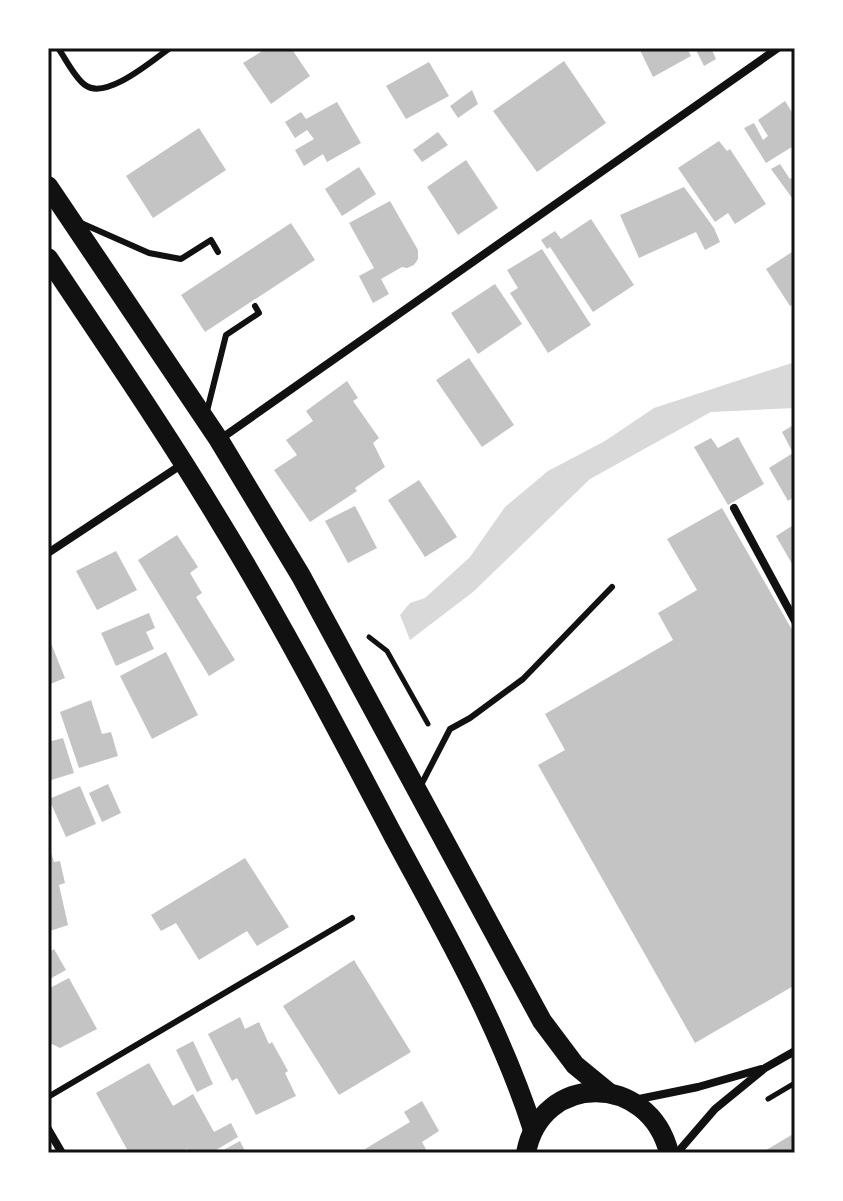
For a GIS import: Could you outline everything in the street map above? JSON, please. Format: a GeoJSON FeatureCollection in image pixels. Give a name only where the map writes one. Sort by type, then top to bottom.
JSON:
{"type":"FeatureCollection","features":[{"type":"Feature","properties":{"kind":"main road"},"geometry":{"type":"LineString","coordinates":[[48,186],[219,440],[301,576],[542,1021],[575,1065],[608,1092],[633,1101],[652,1116],[665,1137],[669,1153]]}},
{"type":"Feature","properties":{"kind":"main road"},"geometry":{"type":"LineString","coordinates":[[48,258],[184,462],[300,660],[501,1044],[533,1130]]}},
{"type":"Feature","properties":{"kind":"main road"},"geometry":{"type":"LineString","coordinates":[[526,1153],[533,1130],[546,1112],[585,1092],[608,1092]]}},
{"type":"Feature","properties":{"kind":"street"},"geometry":{"type":"LineString","coordinates":[[219,440],[778,48]]}},
{"type":"Feature","properties":{"kind":"street"},"geometry":{"type":"LineString","coordinates":[[48,553],[184,462]]}},
{"type":"Feature","properties":{"kind":"street"},"geometry":{"type":"LineString","coordinates":[[734,508],[795,621]]}},
{"type":"Feature","properties":{"kind":"street"},"geometry":{"type":"LineString","coordinates":[[677,1153],[715,1109],[765,1068],[795,1051]]}},
{"type":"Feature","properties":{"kind":"street"},"geometry":{"type":"LineString","coordinates":[[633,1101],[765,1068]]}},
{"type":"Feature","properties":{"kind":"street"},"geometry":{"type":"LineString","coordinates":[[48,1129],[62,1153]]}},
{"type":"Feature","properties":{"kind":"lane"},"geometry":{"type":"LineString","coordinates":[[58,48],[82,83],[90,88],[115,84],[170,48]]}},
{"type":"Feature","properties":{"kind":"lane"},"geometry":{"type":"LineString","coordinates":[[70,218],[149,253],[181,259],[211,240],[218,252]]}},
{"type":"Feature","properties":{"kind":"lane"},"geometry":{"type":"LineString","coordinates":[[205,419],[226,335],[259,313],[255,306]]}},
{"type":"Feature","properties":{"kind":"lane"},"geometry":{"type":"LineString","coordinates":[[418,792],[450,729],[523,679],[612,587]]}},
{"type":"Feature","properties":{"kind":"lane"},"geometry":{"type":"LineString","coordinates":[[48,1097],[352,918]]}},
{"type":"Feature","properties":{"kind":"path"},"geometry":{"type":"LineString","coordinates":[[358,629],[387,651],[439,748]]}},
{"type":"Feature","properties":{"kind":"shaded area"},"geometry":{"type":"Polygon","coordinates":[[[795,362],[795,408],[711,412],[590,479],[473,592],[410,640],[400,615],[410,603],[425,598],[470,557],[505,507],[548,471],[605,441],[654,408],[795,362]]]}},
{"type":"Feature","properties":{"kind":"building"},"geometry":{"type":"Polygon","coordinates":[[[267,48],[291,48],[310,76],[271,104],[243,63],[267,48]]]}},
{"type":"Feature","properties":{"kind":"building"},"geometry":{"type":"Polygon","coordinates":[[[639,48],[687,48],[691,56],[653,77],[639,48]]]}},
{"type":"Feature","properties":{"kind":"building"},"geometry":{"type":"Polygon","coordinates":[[[695,48],[711,48],[716,59],[704,66],[695,48]]]}},
{"type":"Feature","properties":{"kind":"building"},"geometry":{"type":"Polygon","coordinates":[[[564,61],[606,123],[537,172],[493,111],[564,61]]]}},
{"type":"Feature","properties":{"kind":"building"},"geometry":{"type":"Polygon","coordinates":[[[429,62],[449,96],[406,119],[386,86],[429,62]]]}},
{"type":"Feature","properties":{"kind":"building"},"geometry":{"type":"Polygon","coordinates":[[[472,90],[478,104],[458,118],[450,106],[472,90]]]}},
{"type":"Feature","properties":{"kind":"building"},"geometry":{"type":"Polygon","coordinates":[[[785,101],[795,117],[795,145],[766,163],[744,128],[754,123],[763,140],[768,136],[758,120],[785,101]]]}},
{"type":"Feature","properties":{"kind":"building"},"geometry":{"type":"Polygon","coordinates":[[[337,102],[361,143],[327,162],[323,154],[304,166],[295,150],[314,139],[307,130],[295,138],[285,122],[301,112],[306,119],[337,102]]]}},
{"type":"Feature","properties":{"kind":"building"},"geometry":{"type":"Polygon","coordinates":[[[199,128],[226,170],[153,218],[126,176],[199,128]]]}},
{"type":"Feature","properties":{"kind":"building"},"geometry":{"type":"Polygon","coordinates":[[[438,132],[448,145],[422,162],[413,150],[438,132]]]}},
{"type":"Feature","properties":{"kind":"building"},"geometry":{"type":"Polygon","coordinates":[[[719,141],[727,151],[730,149],[766,204],[735,224],[728,213],[715,222],[678,168],[719,141]]]}},
{"type":"Feature","properties":{"kind":"building"},"geometry":{"type":"Polygon","coordinates":[[[466,160],[498,208],[458,235],[427,187],[466,160]]]}},
{"type":"Feature","properties":{"kind":"building"},"geometry":{"type":"Polygon","coordinates":[[[780,164],[790,179],[795,176],[795,202],[771,169],[780,164]]]}},
{"type":"Feature","properties":{"kind":"building"},"geometry":{"type":"Polygon","coordinates":[[[359,167],[376,194],[342,216],[325,189],[359,167]]]}},
{"type":"Feature","properties":{"kind":"building"},"geometry":{"type":"Polygon","coordinates":[[[684,187],[714,228],[720,242],[705,250],[696,232],[639,258],[620,215],[684,187]]]}},
{"type":"Feature","properties":{"kind":"building"},"geometry":{"type":"Polygon","coordinates":[[[390,201],[418,250],[418,259],[414,265],[402,267],[381,279],[389,294],[373,303],[359,276],[374,268],[349,223],[390,201]]]}},
{"type":"Feature","properties":{"kind":"building"},"geometry":{"type":"Polygon","coordinates":[[[591,219],[634,285],[593,312],[550,247],[547,249],[541,240],[555,231],[561,239],[591,219]]]}},
{"type":"Feature","properties":{"kind":"building"},"geometry":{"type":"Polygon","coordinates":[[[291,223],[315,260],[205,332],[181,295],[291,223]]]}},
{"type":"Feature","properties":{"kind":"building"},"geometry":{"type":"Polygon","coordinates":[[[542,249],[591,325],[548,353],[510,293],[518,288],[507,270],[542,249]]]}},
{"type":"Feature","properties":{"kind":"building"},"geometry":{"type":"Polygon","coordinates":[[[795,250],[795,303],[790,306],[766,269],[795,250]]]}},
{"type":"Feature","properties":{"kind":"building"},"geometry":{"type":"Polygon","coordinates":[[[495,284],[522,324],[478,354],[451,313],[495,284]]]}},
{"type":"Feature","properties":{"kind":"building"},"geometry":{"type":"Polygon","coordinates":[[[469,358],[514,425],[482,447],[436,380],[469,358]]]}},
{"type":"Feature","properties":{"kind":"building"},"geometry":{"type":"Polygon","coordinates":[[[347,381],[358,398],[353,401],[379,438],[373,443],[385,467],[355,488],[357,491],[310,522],[274,470],[297,455],[286,440],[313,421],[306,411],[347,381]]]}},
{"type":"Feature","properties":{"kind":"building"},"geometry":{"type":"Polygon","coordinates":[[[795,424],[795,496],[788,501],[769,468],[793,453],[782,432],[795,424]]]}},
{"type":"Feature","properties":{"kind":"building"},"geometry":{"type":"Polygon","coordinates":[[[738,437],[764,484],[728,505],[694,447],[711,438],[718,448],[738,437]]]}},
{"type":"Feature","properties":{"kind":"building"},"geometry":{"type":"Polygon","coordinates":[[[419,480],[457,537],[425,557],[388,500],[419,480]]]}},
{"type":"Feature","properties":{"kind":"building"},"geometry":{"type":"Polygon","coordinates":[[[355,506],[377,548],[348,563],[325,521],[355,506]]]}},
{"type":"Feature","properties":{"kind":"building"},"geometry":{"type":"Polygon","coordinates":[[[722,508],[795,635],[795,985],[695,1043],[538,765],[565,750],[545,714],[673,640],[658,613],[697,590],[667,539],[722,508]]]}},
{"type":"Feature","properties":{"kind":"building"},"geometry":{"type":"Polygon","coordinates":[[[795,524],[795,569],[776,536],[795,524]]]}},
{"type":"Feature","properties":{"kind":"building"},"geometry":{"type":"Polygon","coordinates":[[[177,535],[198,567],[190,573],[202,593],[196,597],[235,660],[209,676],[138,560],[177,535]]]}},
{"type":"Feature","properties":{"kind":"building"},"geometry":{"type":"Polygon","coordinates":[[[116,551],[137,590],[97,610],[76,571],[116,551]]]}},
{"type":"Feature","properties":{"kind":"building"},"geometry":{"type":"Polygon","coordinates":[[[149,613],[155,628],[146,632],[154,649],[116,666],[101,633],[149,613]]]}},
{"type":"Feature","properties":{"kind":"building"},"geometry":{"type":"Polygon","coordinates":[[[48,636],[65,678],[48,685],[48,636]]]}},
{"type":"Feature","properties":{"kind":"building"},"geometry":{"type":"Polygon","coordinates":[[[166,652],[198,715],[152,739],[120,676],[166,652]]]}},
{"type":"Feature","properties":{"kind":"building"},"geometry":{"type":"Polygon","coordinates":[[[91,700],[102,734],[111,732],[118,756],[79,768],[60,712],[91,700]]]}},
{"type":"Feature","properties":{"kind":"building"},"geometry":{"type":"Polygon","coordinates":[[[63,738],[74,773],[48,781],[48,742],[63,738]]]}},
{"type":"Feature","properties":{"kind":"building"},"geometry":{"type":"Polygon","coordinates":[[[108,784],[121,813],[102,822],[89,793],[108,784]]]}},
{"type":"Feature","properties":{"kind":"building"},"geometry":{"type":"Polygon","coordinates":[[[80,786],[96,824],[66,837],[49,799],[80,786]]]}},
{"type":"Feature","properties":{"kind":"building"},"geometry":{"type":"Polygon","coordinates":[[[48,843],[54,862],[60,861],[65,883],[59,885],[68,925],[53,930],[48,930],[48,843]]]}},
{"type":"Feature","properties":{"kind":"building"},"geometry":{"type":"Polygon","coordinates":[[[245,858],[289,927],[257,946],[247,931],[199,960],[176,923],[161,931],[151,915],[245,858]]]}},
{"type":"Feature","properties":{"kind":"building"},"geometry":{"type":"Polygon","coordinates":[[[54,949],[66,970],[48,980],[48,953],[54,949]]]}},
{"type":"Feature","properties":{"kind":"building"},"geometry":{"type":"Polygon","coordinates":[[[354,960],[411,1052],[339,1095],[283,1006],[354,960]]]}},
{"type":"Feature","properties":{"kind":"building"},"geometry":{"type":"Polygon","coordinates":[[[69,978],[97,1029],[60,1048],[48,1042],[48,989],[69,978]]]}},
{"type":"Feature","properties":{"kind":"building"},"geometry":{"type":"Polygon","coordinates":[[[240,1017],[245,1029],[259,1022],[269,1044],[272,1042],[288,1071],[285,1073],[296,1096],[256,1115],[237,1078],[232,1081],[208,1034],[240,1017]]]}},
{"type":"Feature","properties":{"kind":"building"},"geometry":{"type":"Polygon","coordinates":[[[193,1041],[213,1084],[197,1092],[176,1050],[193,1041]]]}},
{"type":"Feature","properties":{"kind":"building"},"geometry":{"type":"Polygon","coordinates":[[[149,1063],[173,1106],[193,1094],[214,1132],[231,1123],[238,1137],[211,1153],[189,1153],[187,1149],[179,1153],[129,1153],[96,1093],[149,1063]]]}},
{"type":"Feature","properties":{"kind":"building"},"geometry":{"type":"Polygon","coordinates":[[[422,1101],[439,1131],[422,1142],[428,1153],[368,1153],[365,1149],[410,1122],[404,1112],[422,1101]]]}},
{"type":"Feature","properties":{"kind":"building"},"geometry":{"type":"Polygon","coordinates":[[[795,1133],[795,1153],[761,1153],[795,1133]]]}},
{"type":"Feature","properties":{"kind":"building"},"geometry":{"type":"Polygon","coordinates":[[[240,1141],[246,1153],[218,1153],[240,1141]]]}}]}
